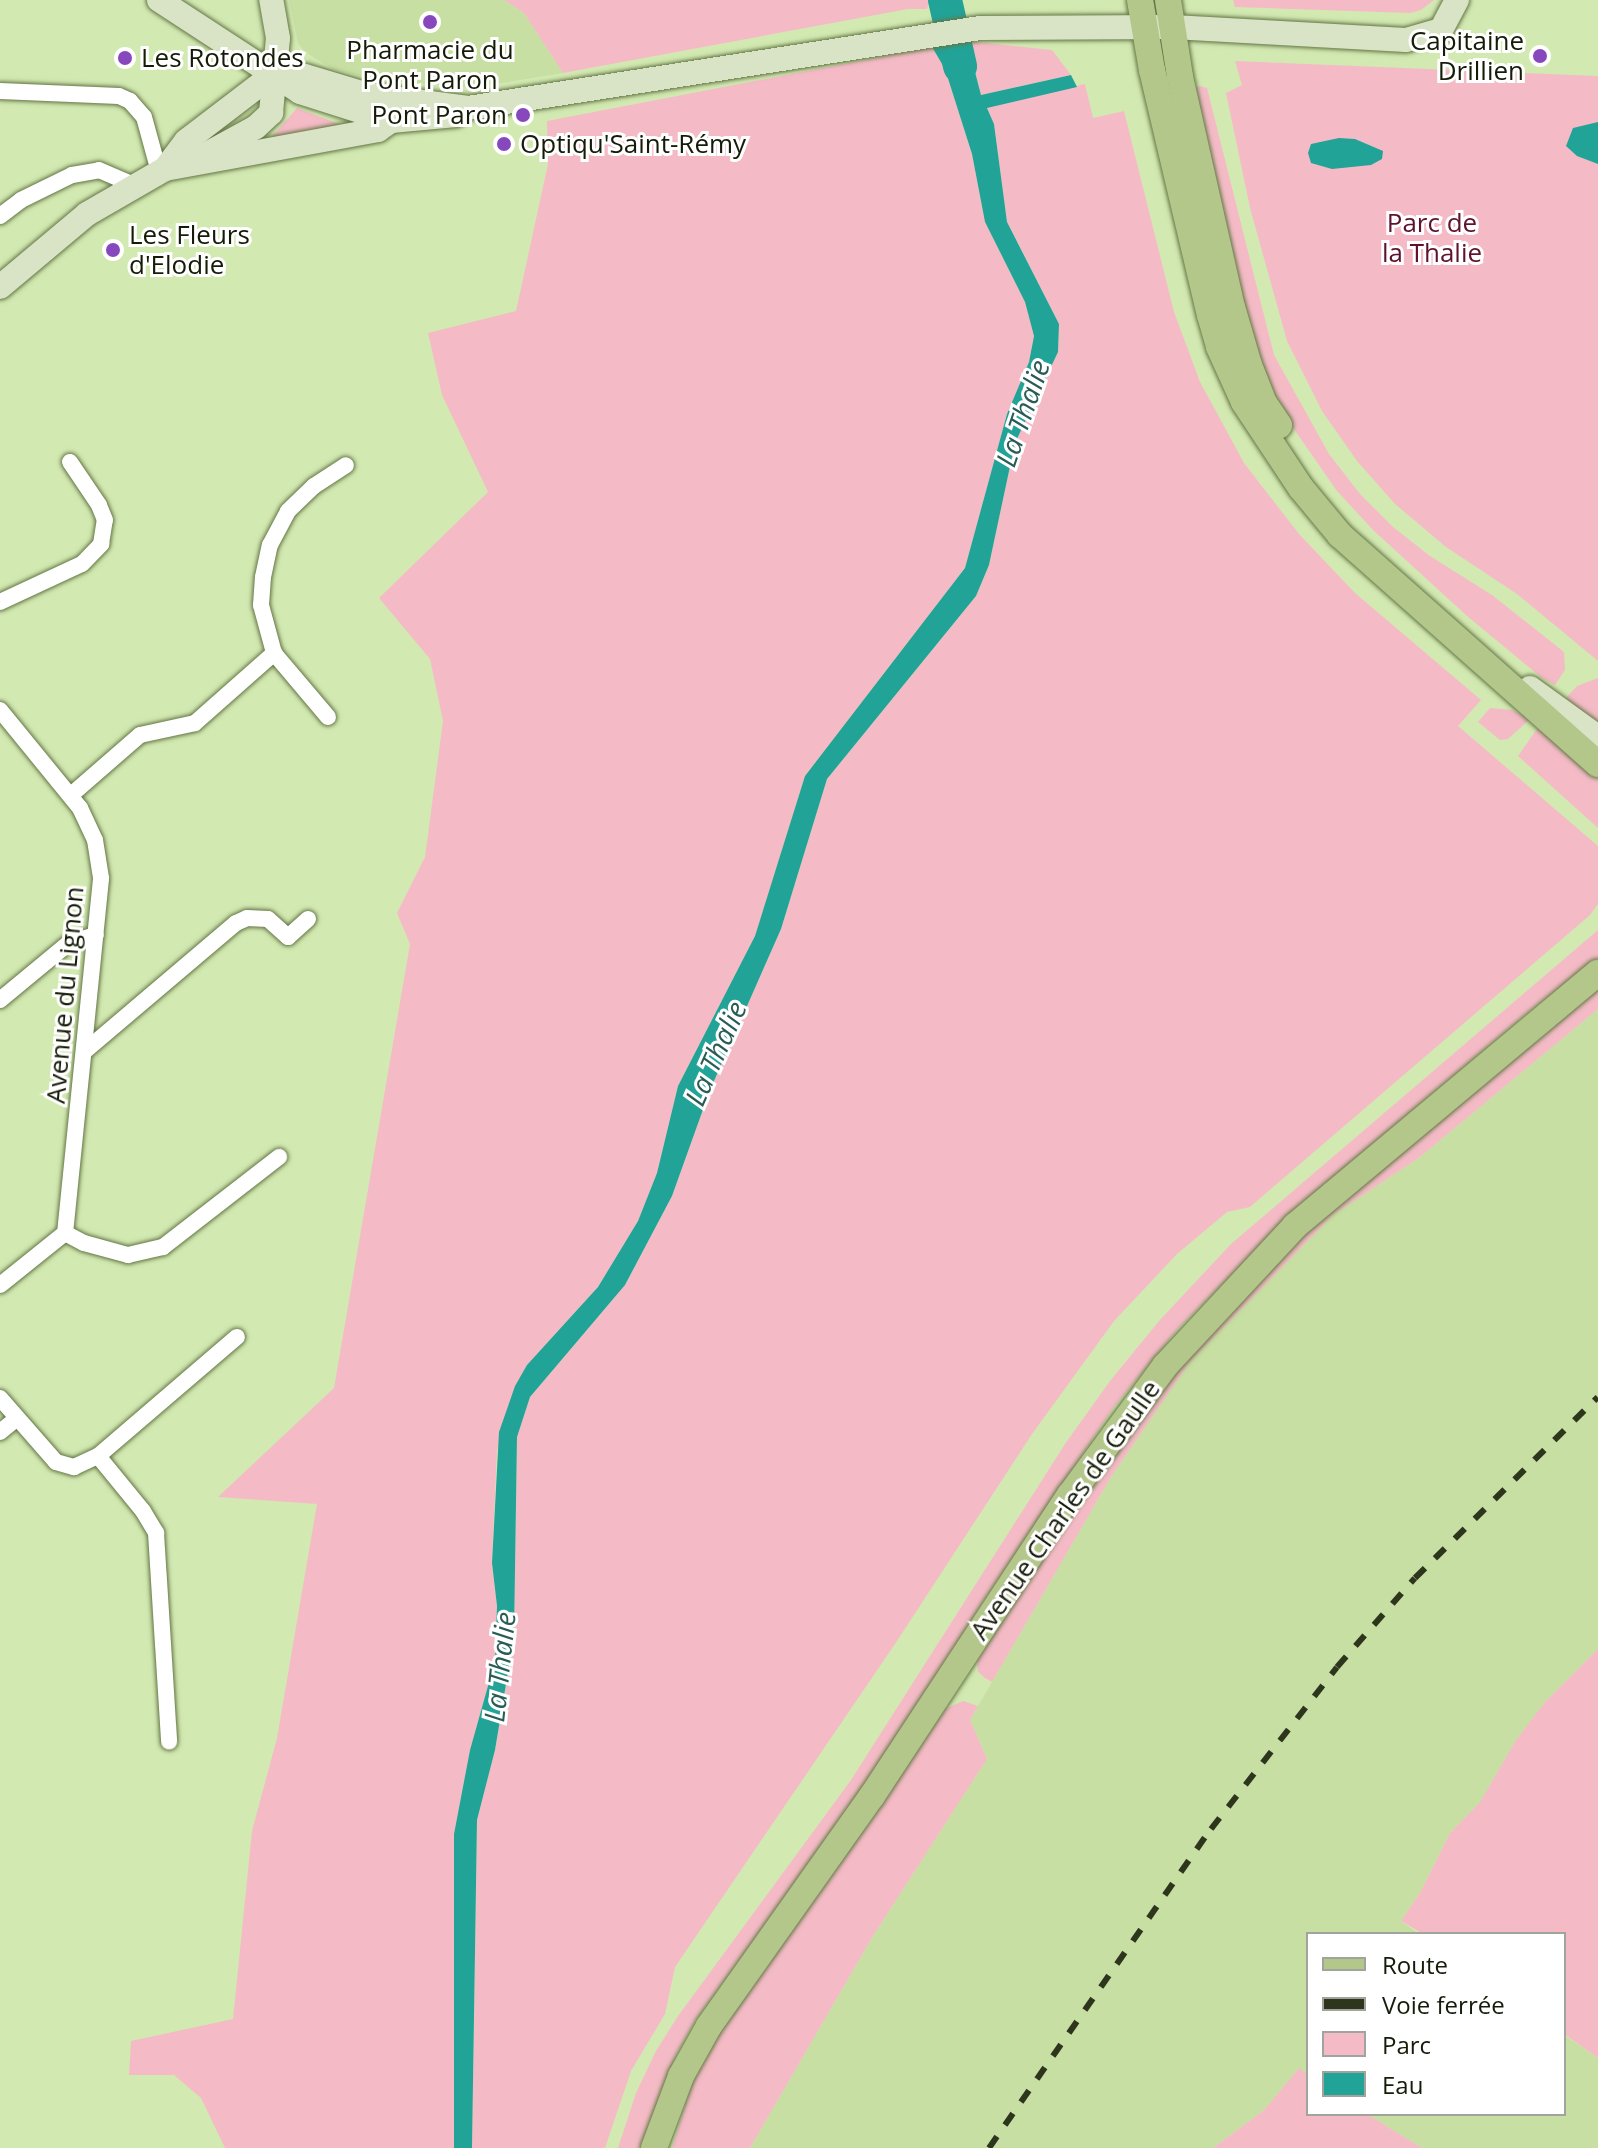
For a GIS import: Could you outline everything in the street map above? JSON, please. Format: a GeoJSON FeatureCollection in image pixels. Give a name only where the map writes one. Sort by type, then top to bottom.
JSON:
{"type":"FeatureCollection","features":[{"type":"Feature","properties":{"kind":"main road"},"geometry":{"type":"LineString","coordinates":[[159,0],[300,92],[391,121],[447,118],[468,108]]}},
{"type":"Feature","properties":{"kind":"main road"},"geometry":{"type":"LineString","coordinates":[[271,0],[278,38],[275,73]]}},
{"type":"Feature","properties":{"kind":"main road"},"geometry":{"type":"LineString","coordinates":[[1140,0],[1210,315],[1219,347],[1244,402],[1301,488],[1340,535],[1598,764]]}},
{"type":"Feature","properties":{"kind":"main road"},"geometry":{"type":"LineString","coordinates":[[1168,0],[1180,77],[1232,307],[1264,403],[1332,505],[1410,581],[1598,747]]}},
{"type":"Feature","properties":{"kind":"main road"},"geometry":{"type":"LineString","coordinates":[[169,170],[186,141],[275,73],[305,76],[368,95],[468,108],[980,28],[1173,27],[1406,40],[1441,30],[1457,0]]}},
{"type":"Feature","properties":{"kind":"main road"},"geometry":{"type":"LineString","coordinates":[[0,287],[77,221],[169,170],[378,130],[391,121]]}},
{"type":"Feature","properties":{"kind":"main road"},"geometry":{"type":"LineString","coordinates":[[1530,688],[1598,737]]}},
{"type":"Feature","properties":{"kind":"main road","name":"Avenue Charles de Gaulle"},"geometry":{"type":"LineString","coordinates":[[654,2148],[681,2076],[709,2026],[872,1796],[1070,1495],[1165,1366],[1295,1226],[1598,973]]}},
{"type":"Feature","properties":{"kind":"street"},"geometry":{"type":"LineString","coordinates":[[0,91],[119,96],[130,101],[144,117],[169,170]]}},
{"type":"Feature","properties":{"kind":"street"},"geometry":{"type":"LineString","coordinates":[[0,216],[21,200],[72,175],[99,170],[136,186]]}},
{"type":"Feature","properties":{"kind":"street"},"geometry":{"type":"LineString","coordinates":[[0,602],[82,564],[101,544],[105,520],[99,505],[70,462]]}},
{"type":"Feature","properties":{"kind":"street"},"geometry":{"type":"LineString","coordinates":[[328,717],[274,653],[261,605],[270,545],[288,511],[314,486],[346,465]]}},
{"type":"Feature","properties":{"kind":"street"},"geometry":{"type":"LineString","coordinates":[[71,795],[140,735],[195,723],[274,653]]}},
{"type":"Feature","properties":{"kind":"street","name":"Avenue du Lignon"},"geometry":{"type":"LineString","coordinates":[[0,710],[71,795],[95,840],[100,860],[96,935],[65,1233]]}},
{"type":"Feature","properties":{"kind":"street"},"geometry":{"type":"LineString","coordinates":[[85,1051],[236,923],[247,918],[268,919],[288,937],[308,919]]}},
{"type":"Feature","properties":{"kind":"street"},"geometry":{"type":"LineString","coordinates":[[0,1000],[69,943],[96,935]]}},
{"type":"Feature","properties":{"kind":"street"},"geometry":{"type":"LineString","coordinates":[[0,1285],[65,1233],[84,1243],[128,1255],[155,1250],[181,1236],[279,1157]]}},
{"type":"Feature","properties":{"kind":"street"},"geometry":{"type":"LineString","coordinates":[[0,1398],[65,1467],[82,1465],[98,1456],[237,1337]]}},
{"type":"Feature","properties":{"kind":"street"},"geometry":{"type":"LineString","coordinates":[[0,1432],[17,1418]]}},
{"type":"Feature","properties":{"kind":"street"},"geometry":{"type":"LineString","coordinates":[[98,1456],[143,1511],[156,1533],[169,1742]]}},
{"type":"Feature","properties":{"kind":"shaded area"},"geometry":{"type":"Polygon","coordinates":[[[289,0],[504,0],[524,13],[563,73],[471,88],[372,79],[333,69],[305,52],[298,43],[289,0]]]}},
{"type":"Feature","properties":{"kind":"shaded area"},"geometry":{"type":"Polygon","coordinates":[[[1598,1009],[1598,1649],[1545,1702],[1516,1740],[1480,1802],[1450,1833],[1421,1891],[1401,1921],[1416,1932],[1306,1932],[1306,2074],[1298,2069],[1264,2110],[1213,2148],[750,2148],[873,1936],[987,1759],[970,1720],[1111,1477],[1190,1362],[1333,1215],[1420,1157],[1598,1009]]]}},
{"type":"Feature","properties":{"kind":"shaded area"},"geometry":{"type":"Polygon","coordinates":[[[1566,2036],[1598,2058],[1598,2148],[1422,2148],[1370,2116],[1566,2116],[1566,2036]]]}},
{"type":"Feature","properties":{"kind":"green space"},"geometry":{"type":"Polygon","coordinates":[[[504,0],[930,0],[927,9],[908,9],[563,73],[524,13],[504,0]]]}},
{"type":"Feature","properties":{"kind":"green space"},"geometry":{"type":"Polygon","coordinates":[[[1233,0],[1434,0],[1421,10],[1410,13],[1235,7],[1233,0]]]}},
{"type":"Feature","properties":{"kind":"green space"},"geometry":{"type":"Polygon","coordinates":[[[967,41],[1052,50],[1071,75],[981,95],[967,41]]]}},
{"type":"Feature","properties":{"kind":"green space"},"geometry":{"type":"Polygon","coordinates":[[[932,47],[945,69],[972,154],[985,222],[1025,302],[1034,336],[1029,362],[1007,414],[965,568],[805,776],[755,936],[678,1086],[657,1173],[638,1221],[598,1287],[527,1365],[509,1404],[497,1451],[492,1563],[497,1606],[495,1661],[470,1750],[454,1834],[454,2148],[225,2148],[201,2098],[174,2075],[129,2075],[131,2041],[233,2019],[252,1831],[277,1738],[317,1504],[218,1497],[334,1388],[410,944],[397,913],[425,857],[443,721],[430,659],[379,598],[488,492],[442,395],[428,333],[516,311],[548,164],[547,121],[932,47]]]}},
{"type":"Feature","properties":{"kind":"green space","name":"Parc de la Thalie"},"geometry":{"type":"Polygon","coordinates":[[[1235,61],[1598,76],[1598,661],[1517,594],[1446,547],[1395,504],[1357,461],[1322,411],[1287,341],[1250,208],[1226,93],[1242,85],[1235,61]]]}},
{"type":"Feature","properties":{"kind":"green space"},"geometry":{"type":"Polygon","coordinates":[[[1085,84],[1093,118],[1124,111],[1174,312],[1200,382],[1244,463],[1299,534],[1355,593],[1481,700],[1458,726],[1598,846],[1598,904],[1590,915],[1250,1207],[1227,1212],[1177,1254],[1114,1321],[1032,1434],[895,1644],[675,1967],[665,2014],[631,2071],[605,2148],[472,2148],[477,1820],[495,1750],[514,1636],[517,1436],[530,1397],[625,1285],[672,1196],[710,1090],[781,929],[827,779],[976,596],[989,565],[1015,443],[1058,352],[1059,324],[1007,222],[994,124],[987,107],[1085,84]]]}},
{"type":"Feature","properties":{"kind":"green space"},"geometry":{"type":"Polygon","coordinates":[[[1194,88],[1207,88],[1274,355],[1329,454],[1360,494],[1393,527],[1430,556],[1492,595],[1564,652],[1565,670],[1555,685],[1542,678],[1467,616],[1373,530],[1337,491],[1289,422],[1266,377],[1243,317],[1194,88]]]}},
{"type":"Feature","properties":{"kind":"green space"},"geometry":{"type":"Polygon","coordinates":[[[297,108],[352,129],[270,139],[297,108]]]}},
{"type":"Feature","properties":{"kind":"green space"},"geometry":{"type":"Polygon","coordinates":[[[1598,678],[1598,726],[1566,698],[1577,686],[1598,678]]]}},
{"type":"Feature","properties":{"kind":"green space"},"geometry":{"type":"Polygon","coordinates":[[[1490,708],[1512,710],[1530,719],[1508,739],[1500,740],[1478,722],[1490,708]]]}},
{"type":"Feature","properties":{"kind":"green space"},"geometry":{"type":"Polygon","coordinates":[[[1539,726],[1598,771],[1598,828],[1518,756],[1539,726]]]}},
{"type":"Feature","properties":{"kind":"green space"},"geometry":{"type":"Polygon","coordinates":[[[1598,930],[1598,960],[1533,1008],[1305,1201],[1177,1330],[1114,1407],[980,1606],[873,1779],[696,2019],[676,2055],[640,2148],[618,2148],[636,2093],[656,2051],[678,2016],[851,1780],[1065,1444],[1110,1381],[1159,1321],[1231,1244],[1598,930]]]}},
{"type":"Feature","properties":{"kind":"green space"},"geometry":{"type":"Polygon","coordinates":[[[1598,987],[1598,1009],[1420,1157],[1333,1215],[1190,1362],[1111,1477],[992,1682],[978,1672],[977,1660],[1073,1507],[1181,1361],[1309,1228],[1598,987]]]}},
{"type":"Feature","properties":{"kind":"green space"},"geometry":{"type":"Polygon","coordinates":[[[1598,1649],[1598,2058],[1566,2035],[1566,1932],[1420,1932],[1401,1921],[1421,1891],[1450,1833],[1480,1802],[1516,1740],[1545,1702],[1598,1649]]]}},
{"type":"Feature","properties":{"kind":"green space"},"geometry":{"type":"Polygon","coordinates":[[[963,1701],[978,1706],[970,1720],[987,1759],[873,1936],[750,2148],[672,2148],[691,2086],[710,2046],[943,1710],[963,1701]]]}},
{"type":"Feature","properties":{"kind":"green space"},"geometry":{"type":"Polygon","coordinates":[[[1299,2068],[1306,2073],[1306,2116],[1370,2116],[1422,2148],[1213,2148],[1264,2110],[1299,2068]]]}},
{"type":"Feature","properties":{"kind":"water"},"geometry":{"type":"Polygon","coordinates":[[[967,41],[981,95],[1071,75],[1077,87],[987,108],[994,124],[1007,222],[1059,324],[1058,352],[1015,443],[989,565],[976,596],[827,779],[781,929],[710,1090],[672,1196],[625,1285],[530,1397],[517,1437],[514,1636],[495,1750],[477,1820],[472,2148],[454,2148],[454,1834],[470,1750],[495,1661],[497,1606],[492,1563],[499,1432],[515,1386],[527,1365],[598,1287],[638,1221],[657,1173],[678,1086],[755,936],[805,776],[965,568],[1007,414],[1029,362],[1034,336],[1025,302],[985,222],[972,154],[945,69],[932,47],[967,41]]]}},
{"type":"Feature","properties":{"kind":"water"},"geometry":{"type":"Polygon","coordinates":[[[1598,122],[1598,164],[1577,156],[1566,146],[1573,128],[1598,122]]]}},
{"type":"Feature","properties":{"kind":"water"},"geometry":{"type":"Polygon","coordinates":[[[1339,138],[1355,139],[1383,151],[1382,159],[1371,165],[1332,169],[1311,163],[1308,153],[1311,144],[1339,138]]]}},
{"type":"Feature","properties":{"kind":"waterway","name":"La Thalie"},"geometry":{"type":"LineString","coordinates":[[945,0],[960,66]]}},
{"type":"Feature","properties":{"kind":"railway"},"geometry":{"type":"LineString","coordinates":[[989,2148],[1211,1829],[1337,1667],[1415,1578],[1598,1397]]}},
{"type":"Feature","properties":{"kind":"place","name":"Pharmacie du Pont Paron"},"geometry":{"type":"Point","coordinates":[430,22]}},
{"type":"Feature","properties":{"kind":"place","name":"Capitaine Drillien"},"geometry":{"type":"Point","coordinates":[1540,56]}},
{"type":"Feature","properties":{"kind":"place","name":"Les Rotondes"},"geometry":{"type":"Point","coordinates":[125,58]}},
{"type":"Feature","properties":{"kind":"place","name":"Pont Paron"},"geometry":{"type":"Point","coordinates":[523,115]}},
{"type":"Feature","properties":{"kind":"place","name":"Optiqu'Saint-Rémy"},"geometry":{"type":"Point","coordinates":[504,144]}},
{"type":"Feature","properties":{"kind":"place","name":"Les Fleurs d'Elodie"},"geometry":{"type":"Point","coordinates":[113,250]}}]}
